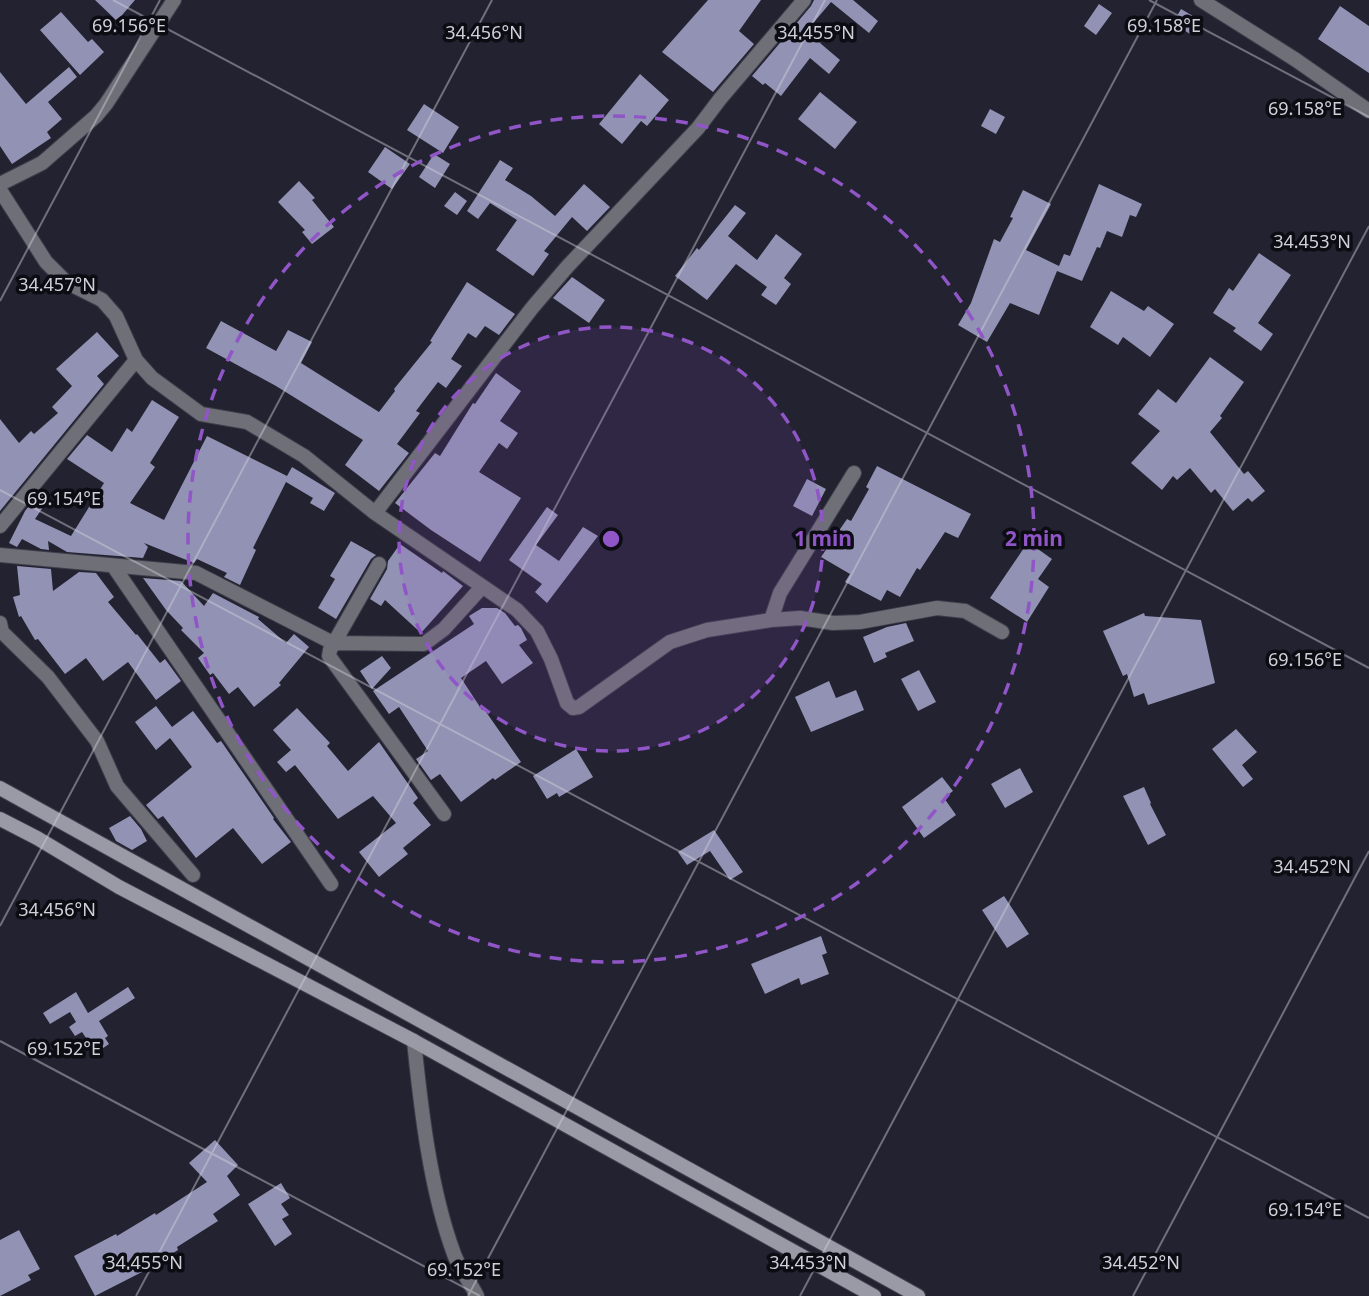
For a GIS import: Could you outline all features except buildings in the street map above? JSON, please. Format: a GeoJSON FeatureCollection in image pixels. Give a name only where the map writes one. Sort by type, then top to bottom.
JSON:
{"type":"FeatureCollection","features":[{"type":"Feature","properties":{"kind":"main road"},"geometry":{"type":"LineString","coordinates":[[0,788],[918,1296]]}},
{"type":"Feature","properties":{"kind":"main road"},"geometry":{"type":"LineString","coordinates":[[0,818],[177,918],[414,1041],[874,1296]]}},
{"type":"Feature","properties":{"kind":"street"},"geometry":{"type":"LineString","coordinates":[[0,184],[42,163],[96,116],[174,0]]}},
{"type":"Feature","properties":{"kind":"street"},"geometry":{"type":"LineString","coordinates":[[375,513],[532,308],[698,128],[804,0]]}},
{"type":"Feature","properties":{"kind":"street"},"geometry":{"type":"LineString","coordinates":[[1201,0],[1296,60],[1369,111]]}},
{"type":"Feature","properties":{"kind":"street"},"geometry":{"type":"LineString","coordinates":[[0,190],[46,262],[66,282],[102,300],[116,316],[136,360],[152,378],[201,414],[247,422],[304,456],[375,513],[517,610],[537,631],[568,703],[573,708],[579,707],[670,642],[707,630],[800,618],[833,623],[860,622],[937,608],[965,611],[1002,632]]}},
{"type":"Feature","properties":{"kind":"street"},"geometry":{"type":"LineString","coordinates":[[0,526],[136,360]]}},
{"type":"Feature","properties":{"kind":"street"},"geometry":{"type":"LineString","coordinates":[[771,620],[780,593],[854,473]]}},
{"type":"Feature","properties":{"kind":"street"},"geometry":{"type":"LineString","coordinates":[[0,555],[196,573],[333,643],[424,644],[444,629],[482,587]]}},
{"type":"Feature","properties":{"kind":"street"},"geometry":{"type":"LineString","coordinates":[[379,564],[333,643],[330,650],[332,660],[444,814]]}},
{"type":"Feature","properties":{"kind":"street"},"geometry":{"type":"LineString","coordinates":[[114,567],[331,884]]}},
{"type":"Feature","properties":{"kind":"street"},"geometry":{"type":"LineString","coordinates":[[0,623],[2,632],[48,677],[97,741],[117,786],[193,875]]}},
{"type":"Feature","properties":{"kind":"street"},"geometry":{"type":"LineString","coordinates":[[414,1041],[422,1111],[439,1200],[454,1255],[477,1296]]}}]}
